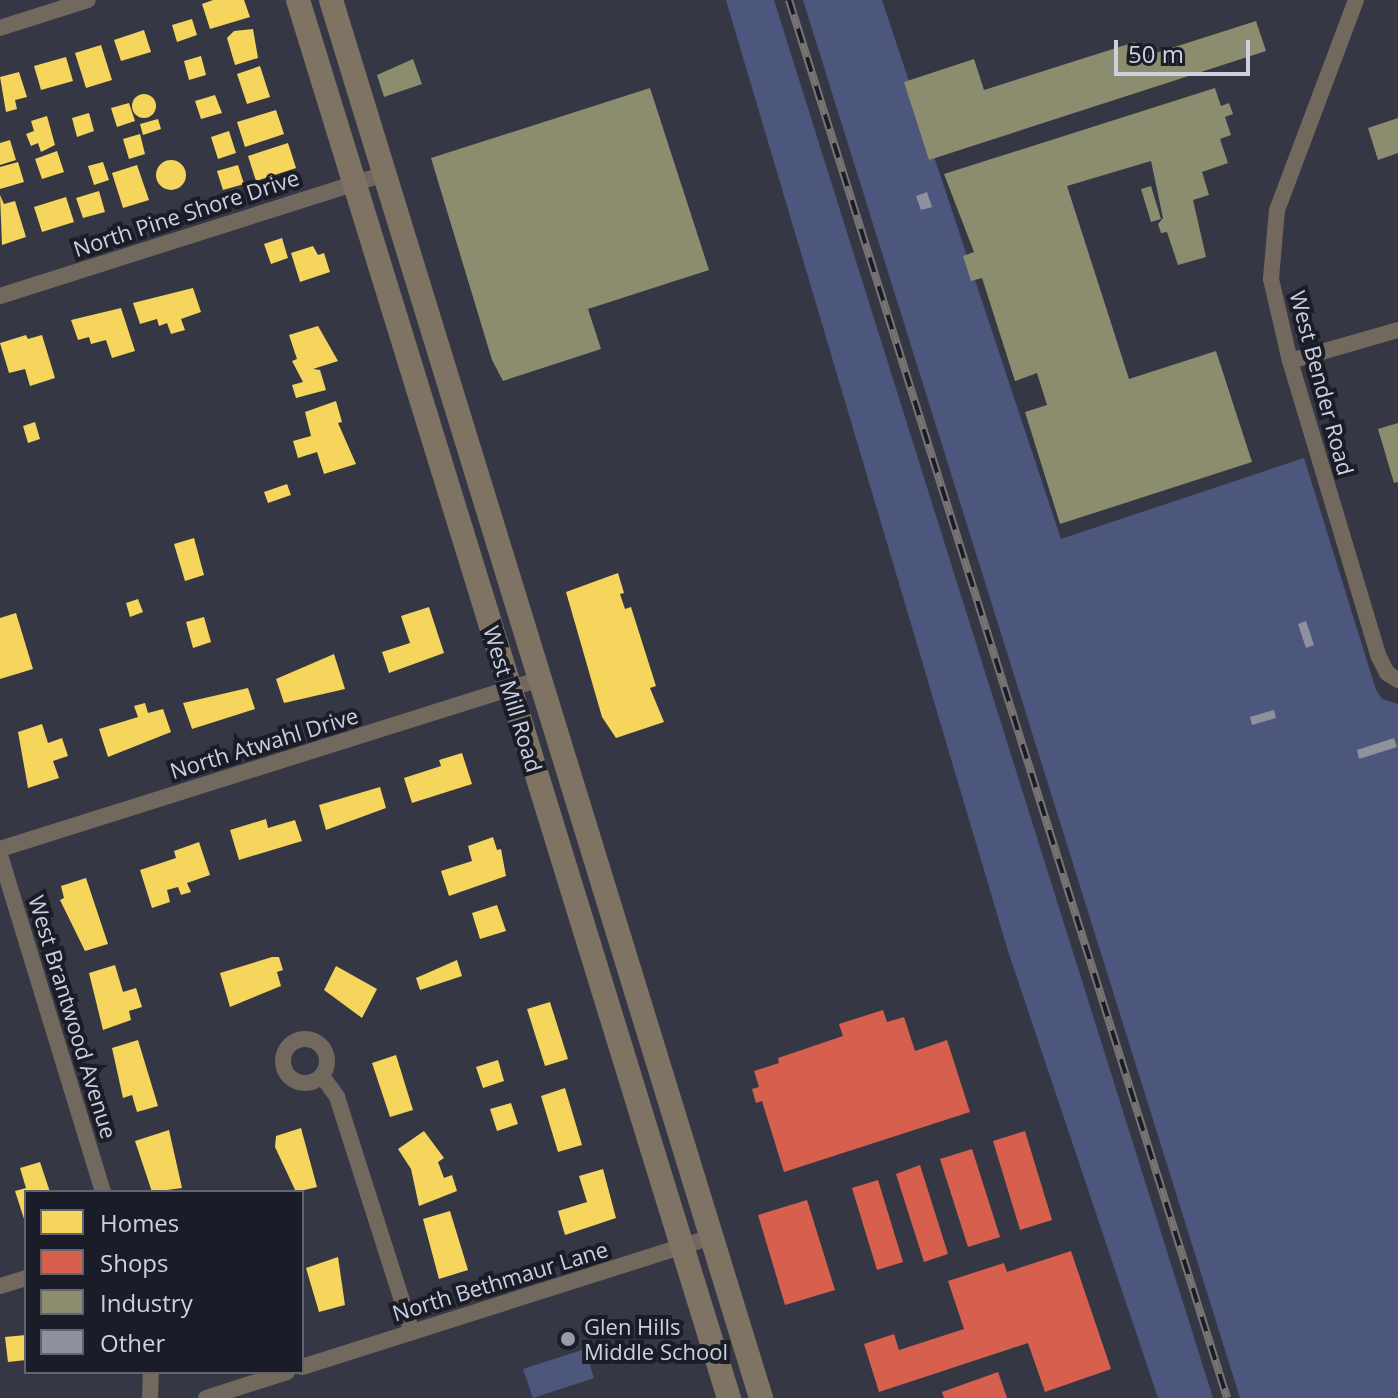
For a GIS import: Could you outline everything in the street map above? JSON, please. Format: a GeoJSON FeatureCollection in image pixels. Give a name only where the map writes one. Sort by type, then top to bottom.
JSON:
{"type":"FeatureCollection","features":[{"type":"Feature","properties":{"kind":"main road","name":"West Mill Road"},"geometry":{"type":"LineString","coordinates":[[298,0],[729,1398]]}},
{"type":"Feature","properties":{"kind":"main road","name":"West Mill Road"},"geometry":{"type":"LineString","coordinates":[[331,0],[761,1398]]}},
{"type":"Feature","properties":{"kind":"street"},"geometry":{"type":"LineString","coordinates":[[0,28],[88,0]]}},
{"type":"Feature","properties":{"kind":"street","name":"West Bender Road"},"geometry":{"type":"LineString","coordinates":[[1356,0],[1277,210],[1271,279],[1290,361],[1379,657],[1387,673],[1398,680]]}},
{"type":"Feature","properties":{"kind":"street","name":"North Pine Shore Drive"},"geometry":{"type":"LineString","coordinates":[[0,296],[385,174]]}},
{"type":"Feature","properties":{"kind":"street"},"geometry":{"type":"LineString","coordinates":[[1290,361],[1398,330]]}},
{"type":"Feature","properties":{"kind":"street","name":"North Atwahl Drive"},"geometry":{"type":"LineString","coordinates":[[0,852],[540,679]]}},
{"type":"Feature","properties":{"kind":"street","name":"West Brantwood Avenue"},"geometry":{"type":"LineString","coordinates":[[0,852],[102,1190]]}},
{"type":"Feature","properties":{"kind":"street"},"geometry":{"type":"LineString","coordinates":[[322,1076],[337,1097],[412,1332]]}},
{"type":"Feature","properties":{"kind":"street","name":"North Bethmaur Lane"},"geometry":{"type":"LineString","coordinates":[[304,1366],[712,1237]]}},
{"type":"Feature","properties":{"kind":"street"},"geometry":{"type":"LineString","coordinates":[[0,1286],[24,1279]]}},
{"type":"Feature","properties":{"kind":"street"},"geometry":{"type":"LineString","coordinates":[[150,1398],[151,1374]]}},
{"type":"Feature","properties":{"kind":"street"},"geometry":{"type":"LineString","coordinates":[[206,1398],[281,1374]]}},
{"type":"Feature","properties":{"kind":"shaded area"},"geometry":{"type":"Polygon","coordinates":[[[726,0],[774,0],[1213,1398],[1158,1398],[1008,951],[726,0]]]}},
{"type":"Feature","properties":{"kind":"shaded area"},"geometry":{"type":"Polygon","coordinates":[[[803,0],[882,0],[1061,539],[1304,458],[1376,690],[1382,699],[1398,704],[1398,1398],[1240,1398],[803,0]]]}},
{"type":"Feature","properties":{"kind":"shaded area"},"geometry":{"type":"Polygon","coordinates":[[[585,1349],[594,1378],[533,1398],[523,1369],[585,1349]]]}},
{"type":"Feature","properties":{"kind":"building: Homes"},"geometry":{"type":"Polygon","coordinates":[[[213,0],[244,0],[250,17],[210,29],[202,4],[213,0]]]}},
{"type":"Feature","properties":{"kind":"building: Homes"},"geometry":{"type":"Polygon","coordinates":[[[192,19],[197,35],[177,42],[172,25],[192,19]]]}},
{"type":"Feature","properties":{"kind":"building: Homes"},"geometry":{"type":"Polygon","coordinates":[[[253,29],[258,58],[235,65],[227,38],[234,31],[253,29]]]}},
{"type":"Feature","properties":{"kind":"building: Homes"},"geometry":{"type":"Polygon","coordinates":[[[144,30],[151,52],[121,61],[114,40],[144,30]]]}},
{"type":"Feature","properties":{"kind":"building: Homes"},"geometry":{"type":"Polygon","coordinates":[[[101,45],[112,80],[86,88],[75,53],[101,45]]]}},
{"type":"Feature","properties":{"kind":"building: Homes"},"geometry":{"type":"Polygon","coordinates":[[[201,56],[206,75],[189,80],[184,61],[201,56]]]}},
{"type":"Feature","properties":{"kind":"building: Homes"},"geometry":{"type":"Polygon","coordinates":[[[66,57],[73,81],[41,90],[34,66],[66,57]]]}},
{"type":"Feature","properties":{"kind":"building: Homes"},"geometry":{"type":"Polygon","coordinates":[[[260,66],[270,97],[247,104],[237,74],[260,66]]]}},
{"type":"Feature","properties":{"kind":"building: Homes"},"geometry":{"type":"Polygon","coordinates":[[[19,72],[27,97],[15,100],[17,109],[6,112],[0,77],[19,72]]]}},
{"type":"Feature","properties":{"kind":"building: Homes"},"geometry":{"type":"Polygon","coordinates":[[[144,94],[153,97],[156,106],[153,115],[144,118],[135,115],[132,106],[135,97],[144,94]]]}},
{"type":"Feature","properties":{"kind":"building: Homes"},"geometry":{"type":"Polygon","coordinates":[[[215,95],[222,113],[201,119],[195,101],[215,95]]]}},
{"type":"Feature","properties":{"kind":"building: Homes"},"geometry":{"type":"Polygon","coordinates":[[[129,103],[135,121],[117,127],[111,108],[129,103]]]}},
{"type":"Feature","properties":{"kind":"building: Homes"},"geometry":{"type":"Polygon","coordinates":[[[276,110],[284,134],[245,147],[237,122],[276,110]]]}},
{"type":"Feature","properties":{"kind":"building: Homes"},"geometry":{"type":"Polygon","coordinates":[[[89,113],[94,131],[77,137],[72,118],[89,113]]]}},
{"type":"Feature","properties":{"kind":"building: Homes"},"geometry":{"type":"Polygon","coordinates":[[[47,116],[55,145],[41,152],[38,143],[31,146],[26,134],[34,131],[31,121],[47,116]]]}},
{"type":"Feature","properties":{"kind":"building: Homes"},"geometry":{"type":"Polygon","coordinates":[[[158,119],[161,129],[143,135],[140,124],[158,119]]]}},
{"type":"Feature","properties":{"kind":"building: Homes"},"geometry":{"type":"Polygon","coordinates":[[[229,131],[236,153],[218,159],[211,137],[229,131]]]}},
{"type":"Feature","properties":{"kind":"building: Homes"},"geometry":{"type":"Polygon","coordinates":[[[140,134],[145,154],[129,159],[123,139],[140,134]]]}},
{"type":"Feature","properties":{"kind":"building: Homes"},"geometry":{"type":"Polygon","coordinates":[[[10,140],[16,160],[0,165],[0,143],[10,140]]]}},
{"type":"Feature","properties":{"kind":"building: Homes"},"geometry":{"type":"Polygon","coordinates":[[[288,143],[296,168],[256,181],[248,156],[288,143]]]}},
{"type":"Feature","properties":{"kind":"building: Homes"},"geometry":{"type":"Polygon","coordinates":[[[57,151],[64,172],[42,179],[35,159],[57,151]]]}},
{"type":"Feature","properties":{"kind":"building: Homes"},"geometry":{"type":"Polygon","coordinates":[[[171,160],[182,164],[186,175],[182,186],[171,190],[160,186],[156,175],[160,164],[171,160]]]}},
{"type":"Feature","properties":{"kind":"building: Homes"},"geometry":{"type":"Polygon","coordinates":[[[18,162],[24,182],[0,189],[0,167],[18,162]]]}},
{"type":"Feature","properties":{"kind":"building: Homes"},"geometry":{"type":"Polygon","coordinates":[[[103,162],[109,180],[94,185],[88,166],[103,162]]]}},
{"type":"Feature","properties":{"kind":"building: Homes"},"geometry":{"type":"Polygon","coordinates":[[[137,165],[149,200],[123,208],[112,173],[137,165]]]}},
{"type":"Feature","properties":{"kind":"building: Homes"},"geometry":{"type":"Polygon","coordinates":[[[238,165],[244,184],[223,190],[217,171],[238,165]]]}},
{"type":"Feature","properties":{"kind":"building: Homes"},"geometry":{"type":"Polygon","coordinates":[[[99,191],[105,212],[83,218],[76,198],[99,191]]]}},
{"type":"Feature","properties":{"kind":"building: Homes"},"geometry":{"type":"Polygon","coordinates":[[[0,195],[4,204],[15,201],[26,237],[2,245],[0,195]]]}},
{"type":"Feature","properties":{"kind":"building: Homes"},"geometry":{"type":"Polygon","coordinates":[[[66,197],[74,222],[42,232],[34,207],[66,197]]]}},
{"type":"Feature","properties":{"kind":"building: Homes"},"geometry":{"type":"Polygon","coordinates":[[[282,238],[288,258],[271,264],[264,244],[282,238]]]}},
{"type":"Feature","properties":{"kind":"building: Homes"},"geometry":{"type":"Polygon","coordinates":[[[313,246],[318,255],[324,253],[330,272],[300,282],[291,253],[313,246]]]}},
{"type":"Feature","properties":{"kind":"building: Homes"},"geometry":{"type":"Polygon","coordinates":[[[193,288],[201,312],[181,319],[185,330],[171,334],[167,323],[159,326],[157,319],[140,324],[133,303],[193,288]]]}},
{"type":"Feature","properties":{"kind":"building: Homes"},"geometry":{"type":"Polygon","coordinates":[[[121,308],[135,351],[112,358],[106,340],[91,344],[89,337],[78,340],[71,320],[121,308]]]}},
{"type":"Feature","properties":{"kind":"building: Homes"},"geometry":{"type":"Polygon","coordinates":[[[318,326],[338,361],[313,369],[320,370],[326,390],[296,398],[292,385],[303,382],[292,361],[297,359],[289,335],[318,326]]]}},
{"type":"Feature","properties":{"kind":"building: Homes"},"geometry":{"type":"Polygon","coordinates":[[[26,335],[28,339],[42,335],[55,378],[30,386],[25,369],[9,373],[0,343],[26,335]]]}},
{"type":"Feature","properties":{"kind":"building: Homes"},"geometry":{"type":"Polygon","coordinates":[[[336,401],[342,422],[338,423],[356,464],[324,474],[317,452],[298,458],[293,441],[311,436],[305,412],[336,401]]]}},
{"type":"Feature","properties":{"kind":"building: Homes"},"geometry":{"type":"Polygon","coordinates":[[[35,422],[40,439],[28,443],[23,426],[35,422]]]}},
{"type":"Feature","properties":{"kind":"building: Homes"},"geometry":{"type":"Polygon","coordinates":[[[287,484],[291,495],[268,503],[264,492],[287,484]]]}},
{"type":"Feature","properties":{"kind":"building: Homes"},"geometry":{"type":"Polygon","coordinates":[[[194,538],[204,575],[185,581],[174,544],[194,538]]]}},
{"type":"Feature","properties":{"kind":"building: Homes"},"geometry":{"type":"Polygon","coordinates":[[[618,573],[624,593],[620,594],[625,609],[631,607],[656,686],[650,688],[664,722],[616,738],[602,717],[566,592],[618,573]]]}},
{"type":"Feature","properties":{"kind":"building: Homes"},"geometry":{"type":"Polygon","coordinates":[[[138,599],[143,612],[130,617],[126,603],[138,599]]]}},
{"type":"Feature","properties":{"kind":"building: Homes"},"geometry":{"type":"Polygon","coordinates":[[[429,607],[444,653],[389,673],[382,652],[410,643],[401,616],[429,607]]]}},
{"type":"Feature","properties":{"kind":"building: Homes"},"geometry":{"type":"Polygon","coordinates":[[[16,613],[33,669],[0,679],[0,618],[16,613]]]}},
{"type":"Feature","properties":{"kind":"building: Homes"},"geometry":{"type":"Polygon","coordinates":[[[204,617],[211,642],[193,648],[186,622],[204,617]]]}},
{"type":"Feature","properties":{"kind":"building: Homes"},"geometry":{"type":"Polygon","coordinates":[[[334,654],[345,689],[284,703],[276,679],[334,654]]]}},
{"type":"Feature","properties":{"kind":"building: Homes"},"geometry":{"type":"Polygon","coordinates":[[[248,688],[255,709],[192,729],[183,703],[248,688]]]}},
{"type":"Feature","properties":{"kind":"building: Homes"},"geometry":{"type":"Polygon","coordinates":[[[145,703],[148,713],[163,709],[171,732],[108,757],[99,729],[138,717],[134,706],[145,703]]]}},
{"type":"Feature","properties":{"kind":"building: Homes"},"geometry":{"type":"Polygon","coordinates":[[[42,724],[48,743],[62,738],[68,756],[53,761],[59,778],[28,788],[18,732],[42,724]]]}},
{"type":"Feature","properties":{"kind":"building: Homes"},"geometry":{"type":"Polygon","coordinates":[[[462,753],[472,784],[412,803],[404,778],[441,766],[439,760],[462,753]]]}},
{"type":"Feature","properties":{"kind":"building: Homes"},"geometry":{"type":"Polygon","coordinates":[[[380,787],[386,808],[326,830],[319,805],[380,787]]]}},
{"type":"Feature","properties":{"kind":"building: Homes"},"geometry":{"type":"Polygon","coordinates":[[[266,819],[268,828],[295,820],[302,841],[239,860],[230,830],[266,819]]]}},
{"type":"Feature","properties":{"kind":"building: Homes"},"geometry":{"type":"Polygon","coordinates":[[[493,837],[497,850],[501,849],[506,876],[449,896],[441,871],[472,861],[468,846],[493,837]]]}},
{"type":"Feature","properties":{"kind":"building: Homes"},"geometry":{"type":"Polygon","coordinates":[[[199,842],[210,875],[187,883],[191,892],[181,895],[178,887],[167,890],[170,902],[152,908],[140,870],[176,858],[174,851],[199,842]]]}},
{"type":"Feature","properties":{"kind":"building: Homes"},"geometry":{"type":"Polygon","coordinates":[[[86,878],[108,944],[85,951],[60,900],[64,898],[61,886],[86,878]]]}},
{"type":"Feature","properties":{"kind":"building: Homes"},"geometry":{"type":"Polygon","coordinates":[[[497,905],[506,931],[480,939],[472,913],[497,905]]]}},
{"type":"Feature","properties":{"kind":"building: Homes"},"geometry":{"type":"Polygon","coordinates":[[[279,957],[283,970],[277,972],[281,986],[230,1007],[220,973],[279,957]]]}},
{"type":"Feature","properties":{"kind":"building: Homes"},"geometry":{"type":"Polygon","coordinates":[[[457,960],[462,976],[420,990],[416,978],[457,960]]]}},
{"type":"Feature","properties":{"kind":"building: Homes"},"geometry":{"type":"Polygon","coordinates":[[[115,965],[123,992],[136,988],[142,1007],[129,1011],[131,1020],[103,1030],[89,973],[115,965]]]}},
{"type":"Feature","properties":{"kind":"building: Homes"},"geometry":{"type":"Polygon","coordinates":[[[336,966],[377,989],[362,1018],[324,990],[336,966]]]}},
{"type":"Feature","properties":{"kind":"building: Homes"},"geometry":{"type":"Polygon","coordinates":[[[550,1002],[568,1059],[545,1066],[527,1009],[550,1002]]]}},
{"type":"Feature","properties":{"kind":"building: Homes"},"geometry":{"type":"Polygon","coordinates":[[[138,1040],[158,1106],[137,1112],[132,1095],[123,1098],[112,1048],[138,1040]]]}},
{"type":"Feature","properties":{"kind":"building: Homes"},"geometry":{"type":"Polygon","coordinates":[[[396,1055],[413,1110],[390,1117],[372,1063],[396,1055]]]}},
{"type":"Feature","properties":{"kind":"building: Homes"},"geometry":{"type":"Polygon","coordinates":[[[498,1060],[504,1081],[483,1088],[476,1067],[498,1060]]]}},
{"type":"Feature","properties":{"kind":"building: Homes"},"geometry":{"type":"Polygon","coordinates":[[[565,1088],[582,1145],[558,1152],[541,1096],[565,1088]]]}},
{"type":"Feature","properties":{"kind":"building: Homes"},"geometry":{"type":"Polygon","coordinates":[[[511,1103],[518,1124],[497,1131],[490,1109],[511,1103]]]}},
{"type":"Feature","properties":{"kind":"building: Homes"},"geometry":{"type":"Polygon","coordinates":[[[301,1128],[317,1187],[295,1190],[275,1147],[276,1136],[301,1128]]]}},
{"type":"Feature","properties":{"kind":"building: Homes"},"geometry":{"type":"Polygon","coordinates":[[[169,1130],[182,1188],[151,1190],[135,1141],[169,1130]]]}},
{"type":"Feature","properties":{"kind":"building: Homes"},"geometry":{"type":"Polygon","coordinates":[[[424,1131],[444,1158],[438,1162],[444,1178],[452,1175],[457,1191],[419,1206],[411,1169],[398,1149],[424,1131]]]}},
{"type":"Feature","properties":{"kind":"building: Homes"},"geometry":{"type":"Polygon","coordinates":[[[40,1162],[49,1190],[24,1190],[24,1219],[15,1191],[26,1188],[20,1168],[40,1162]]]}},
{"type":"Feature","properties":{"kind":"building: Homes"},"geometry":{"type":"Polygon","coordinates":[[[603,1169],[616,1218],[565,1235],[558,1211],[587,1202],[579,1176],[603,1169]]]}},
{"type":"Feature","properties":{"kind":"building: Homes"},"geometry":{"type":"Polygon","coordinates":[[[450,1211],[468,1270],[439,1279],[423,1219],[450,1211]]]}},
{"type":"Feature","properties":{"kind":"building: Homes"},"geometry":{"type":"Polygon","coordinates":[[[338,1257],[345,1305],[319,1312],[306,1268],[338,1257]]]}},
{"type":"Feature","properties":{"kind":"building: Homes"},"geometry":{"type":"Polygon","coordinates":[[[24,1335],[24,1360],[8,1362],[5,1337],[24,1335]]]}},
{"type":"Feature","properties":{"kind":"building: Shops"},"geometry":{"type":"Polygon","coordinates":[[[883,1010],[887,1022],[904,1017],[915,1051],[947,1040],[970,1112],[784,1172],[762,1101],[756,1103],[752,1089],[759,1087],[754,1071],[779,1063],[778,1058],[843,1036],[839,1024],[883,1010]]]}},
{"type":"Feature","properties":{"kind":"building: Shops"},"geometry":{"type":"Polygon","coordinates":[[[1025,1131],[1052,1220],[1020,1230],[993,1141],[1025,1131]]]}},
{"type":"Feature","properties":{"kind":"building: Shops"},"geometry":{"type":"Polygon","coordinates":[[[972,1149],[1000,1237],[968,1247],[940,1159],[972,1149]]]}},
{"type":"Feature","properties":{"kind":"building: Shops"},"geometry":{"type":"Polygon","coordinates":[[[920,1165],[948,1254],[924,1262],[896,1174],[920,1165]]]}},
{"type":"Feature","properties":{"kind":"building: Shops"},"geometry":{"type":"Polygon","coordinates":[[[878,1180],[903,1262],[877,1270],[852,1188],[878,1180]]]}},
{"type":"Feature","properties":{"kind":"building: Shops"},"geometry":{"type":"Polygon","coordinates":[[[807,1200],[835,1290],[785,1305],[758,1215],[807,1200]]]}},
{"type":"Feature","properties":{"kind":"building: Shops"},"geometry":{"type":"Polygon","coordinates":[[[1071,1251],[1111,1369],[1045,1392],[1028,1343],[879,1392],[864,1344],[894,1334],[899,1350],[964,1329],[948,1281],[1004,1263],[1007,1272],[1071,1251]]]}},
{"type":"Feature","properties":{"kind":"building: Shops"},"geometry":{"type":"Polygon","coordinates":[[[998,1372],[1007,1398],[944,1398],[942,1392],[998,1372]]]}},
{"type":"Feature","properties":{"kind":"building: Industry"},"geometry":{"type":"Polygon","coordinates":[[[1256,21],[1266,51],[929,160],[904,82],[974,59],[984,90],[1135,42],[1140,58],[1256,21]]]}},
{"type":"Feature","properties":{"kind":"building: Industry"},"geometry":{"type":"Polygon","coordinates":[[[413,59],[422,84],[384,97],[377,75],[413,59]]]}},
{"type":"Feature","properties":{"kind":"building: Industry"},"geometry":{"type":"Polygon","coordinates":[[[650,88],[709,270],[588,309],[601,349],[503,381],[492,360],[431,158],[650,88]]]}},
{"type":"Feature","properties":{"kind":"building: Industry"},"geometry":{"type":"Polygon","coordinates":[[[1215,88],[1221,106],[1229,103],[1233,114],[1225,117],[1231,135],[1220,139],[1228,163],[1202,172],[1209,195],[1193,200],[1206,257],[1178,265],[1167,232],[1161,233],[1158,224],[1163,218],[1151,161],[1067,186],[1129,379],[1216,351],[1252,462],[1060,524],[1025,412],[1047,405],[1037,373],[1015,381],[982,278],[971,281],[963,256],[974,252],[944,174],[1215,88]]]}},
{"type":"Feature","properties":{"kind":"building: Industry"},"geometry":{"type":"Polygon","coordinates":[[[1398,118],[1398,153],[1378,160],[1368,128],[1398,118]]]}},
{"type":"Feature","properties":{"kind":"building: Industry"},"geometry":{"type":"Polygon","coordinates":[[[1151,186],[1161,219],[1151,222],[1141,189],[1151,186]]]}},
{"type":"Feature","properties":{"kind":"building: Industry"},"geometry":{"type":"Polygon","coordinates":[[[1398,423],[1398,482],[1394,483],[1378,429],[1398,423]]]}},
{"type":"Feature","properties":{"kind":"building: Other"},"geometry":{"type":"Polygon","coordinates":[[[927,192],[932,207],[921,210],[916,196],[927,192]]]}},
{"type":"Feature","properties":{"kind":"building: Other"},"geometry":{"type":"Polygon","coordinates":[[[1306,621],[1314,645],[1306,648],[1298,624],[1306,621]]]}},
{"type":"Feature","properties":{"kind":"building: Other"},"geometry":{"type":"Polygon","coordinates":[[[1274,710],[1276,718],[1252,725],[1250,717],[1274,710]]]}},
{"type":"Feature","properties":{"kind":"building: Other"},"geometry":{"type":"Polygon","coordinates":[[[1394,738],[1397,747],[1359,759],[1357,750],[1394,738]]]}},
{"type":"Feature","properties":{"kind":"railway"},"geometry":{"type":"LineString","coordinates":[[789,0],[1227,1398]]}},
{"type":"Feature","properties":{"kind":"place","name":"Glen Hills Middle School"},"geometry":{"type":"Point","coordinates":[568,1339]}}]}
